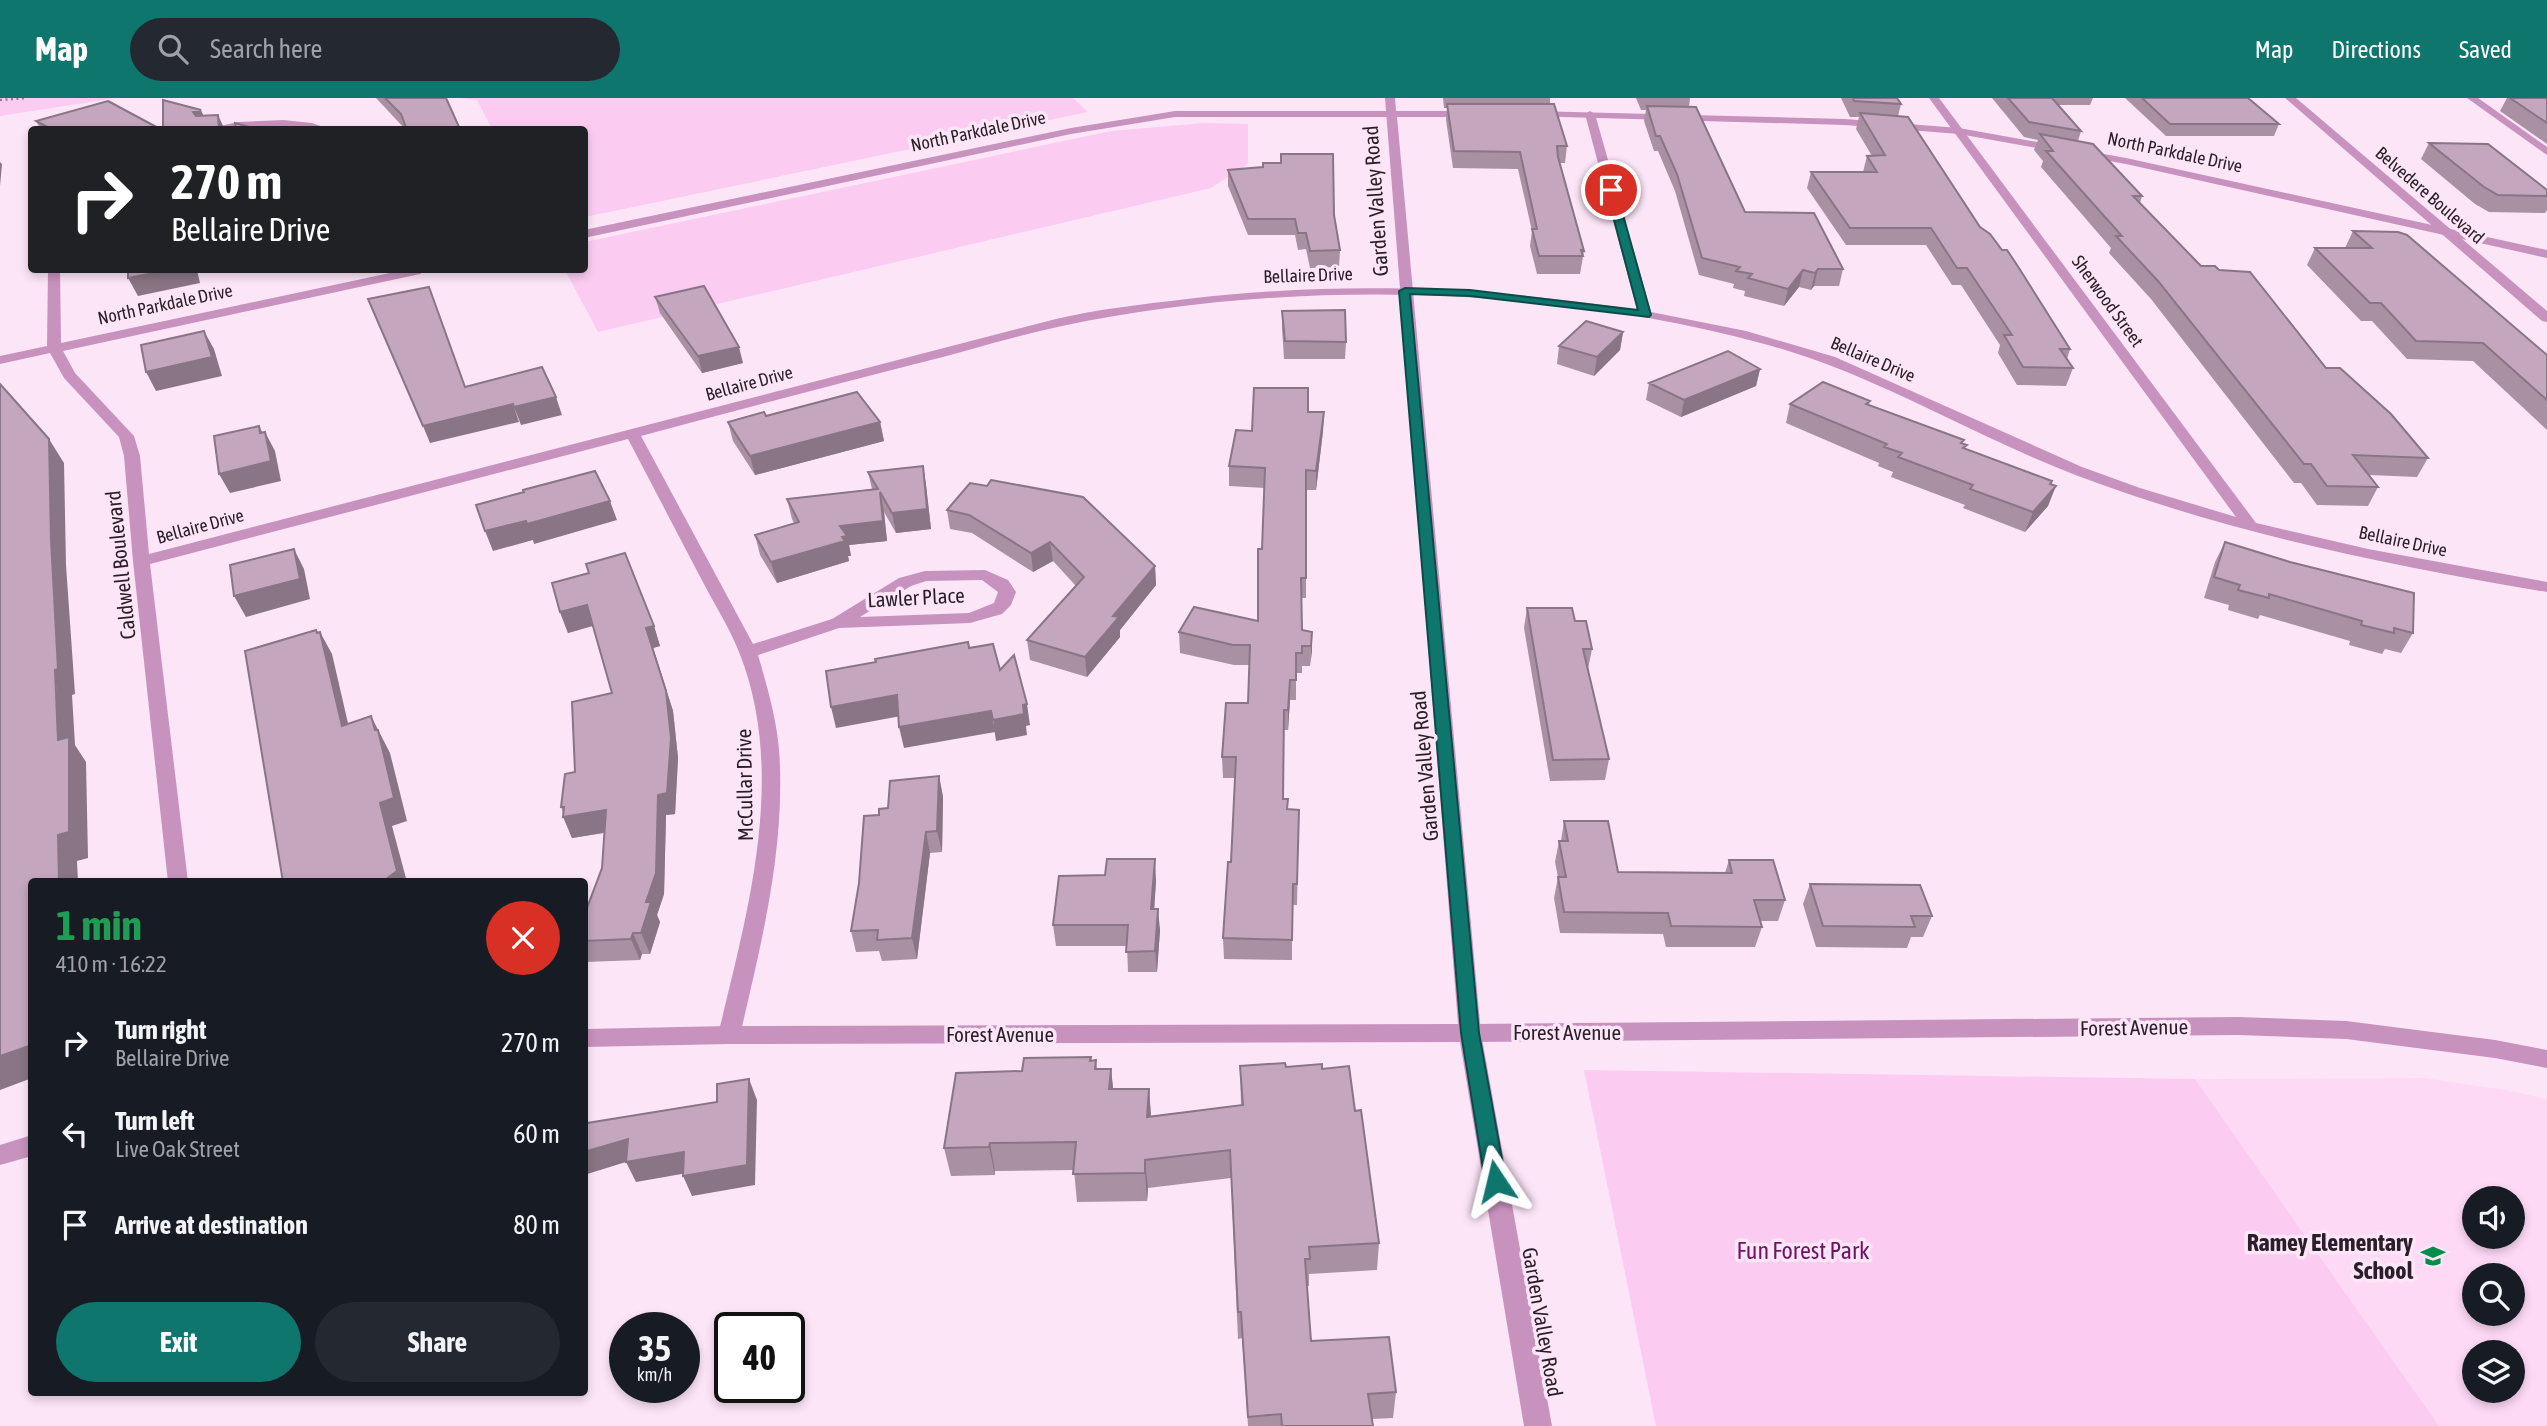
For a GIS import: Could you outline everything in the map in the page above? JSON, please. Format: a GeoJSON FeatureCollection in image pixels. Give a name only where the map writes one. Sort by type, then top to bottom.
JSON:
{"type":"FeatureCollection","features":[{"type":"Feature","properties":{"kind":"street","name":"Sherwood Street"},"geometry":{"type":"LineString","coordinates":[[1934,98],[2252,527]]}},
{"type":"Feature","properties":{"kind":"street","name":"Belvedere Boulevard"},"geometry":{"type":"LineString","coordinates":[[2290,98],[2547,318]]}},
{"type":"Feature","properties":{"kind":"street","name":"North Parkdale Drive"},"geometry":{"type":"LineString","coordinates":[[588,233],[1148,117],[1391,106],[1485,114]]}},
{"type":"Feature","properties":{"kind":"street","name":"Garden Valley Road"},"geometry":{"type":"LineString","coordinates":[[1391,106],[1470,1033],[1538,1426]]}},
{"type":"Feature","properties":{"kind":"street","name":"North Parkdale Drive"},"geometry":{"type":"LineString","coordinates":[[1524,114],[1845,122],[1959,131],[2126,161],[2547,254]]}},
{"type":"Feature","properties":{"kind":"street"},"geometry":{"type":"LineString","coordinates":[[1590,114],[1645,315]]}},
{"type":"Feature","properties":{"kind":"street"},"geometry":{"type":"LineString","coordinates":[[236,126],[264,122],[310,126]]}},
{"type":"Feature","properties":{"kind":"street"},"geometry":{"type":"LineString","coordinates":[[54,273],[54,348]]}},
{"type":"Feature","properties":{"kind":"street","name":"North Parkdale Drive"},"geometry":{"type":"LineString","coordinates":[[0,360],[394,273]]}},
{"type":"Feature","properties":{"kind":"street","name":"Bellaire Drive"},"geometry":{"type":"LineString","coordinates":[[141,561],[1061,322],[1208,300],[1405,291],[1470,293],[1645,315],[1782,345],[1860,371],[1978,428],[2078,471],[2180,506],[2252,527],[2415,565],[2547,587]]}},
{"type":"Feature","properties":{"kind":"street","name":"Caldwell Boulevard"},"geometry":{"type":"LineString","coordinates":[[54,348],[69,375],[126,436],[132,456],[141,561],[178,878]]}},
{"type":"Feature","properties":{"kind":"street","name":"McCullar Drive"},"geometry":{"type":"LineString","coordinates":[[633,433],[748,652],[760,685],[771,749],[769,849],[758,914],[729,1035]]}},
{"type":"Feature","properties":{"kind":"street","name":"Lawler Place"},"geometry":{"type":"LineString","coordinates":[[748,652],[838,623],[905,582],[925,576],[985,575],[1002,584],[1007,592],[1002,605],[996,610],[970,618],[838,623]]}},
{"type":"Feature","properties":{"kind":"street","name":"Forest Avenue"},"geometry":{"type":"LineString","coordinates":[[588,1038],[2238,1026],[2346,1030],[2494,1049],[2547,1059]]}},
{"type":"Feature","properties":{"kind":"street"},"geometry":{"type":"LineString","coordinates":[[0,1155],[28,1146]]}},
{"type":"Feature","properties":{"kind":"lane"},"geometry":{"type":"LineString","coordinates":[[2472,98],[2547,152]]}},
{"type":"Feature","properties":{"kind":"path"},"geometry":{"type":"LineString","coordinates":[[0,100],[26,98]]}},
{"type":"Feature","properties":{"kind":"shaded area","name":"Ramey Elementary School"},"geometry":{"type":"Polygon","coordinates":[[[2424,1078],[2547,1099],[2547,1426],[2439,1426],[2195,1079],[2424,1078]]]}},
{"type":"Feature","properties":{"kind":"green space"},"geometry":{"type":"Polygon","coordinates":[[[0,98],[116,98],[0,116],[0,98]]]}},
{"type":"Feature","properties":{"kind":"green space"},"geometry":{"type":"Polygon","coordinates":[[[459,98],[1073,98],[1088,112],[588,216],[588,126],[490,126],[477,100],[459,98]]]}},
{"type":"Feature","properties":{"kind":"green space"},"geometry":{"type":"Polygon","coordinates":[[[1203,123],[1248,124],[1248,164],[1211,188],[598,332],[567,273],[588,273],[588,241],[1111,131],[1203,123]]]}},
{"type":"Feature","properties":{"kind":"green space","name":"Fun Forest Park"},"geometry":{"type":"Polygon","coordinates":[[[1584,1070],[2195,1079],[2439,1426],[1656,1426],[1584,1070]]]}},
{"type":"Feature","properties":{"kind":"building"},"geometry":{"type":"Polygon","coordinates":[[[385,98],[446,98],[459,126],[406,126],[401,114],[385,98]]]}},
{"type":"Feature","properties":{"kind":"building"},"geometry":{"type":"Polygon","coordinates":[[[1853,98],[1897,98],[1901,104],[1854,101],[1853,98]]]}},
{"type":"Feature","properties":{"kind":"building"},"geometry":{"type":"Polygon","coordinates":[[[2008,98],[2052,98],[2081,131],[2029,122],[2008,98]]]}},
{"type":"Feature","properties":{"kind":"building"},"geometry":{"type":"Polygon","coordinates":[[[2142,98],[2248,98],[2279,124],[2170,124],[2142,98]]]}},
{"type":"Feature","properties":{"kind":"building"},"geometry":{"type":"Polygon","coordinates":[[[2510,98],[2547,98],[2547,123],[2510,98]]]}},
{"type":"Feature","properties":{"kind":"building"},"geometry":{"type":"Polygon","coordinates":[[[163,100],[201,110],[193,112],[196,116],[218,115],[219,126],[163,126],[163,100]]]}},
{"type":"Feature","properties":{"kind":"building"},"geometry":{"type":"Polygon","coordinates":[[[108,101],[155,126],[45,126],[36,121],[108,101]]]}},
{"type":"Feature","properties":{"kind":"building"},"geometry":{"type":"Polygon","coordinates":[[[1447,104],[1554,104],[1567,146],[1557,146],[1558,157],[1584,251],[1581,250],[1583,256],[1539,256],[1532,229],[1537,229],[1520,152],[1454,151],[1447,104]]]}},
{"type":"Feature","properties":{"kind":"building"},"geometry":{"type":"Polygon","coordinates":[[[1647,106],[1696,107],[1745,212],[1814,213],[1843,269],[1818,269],[1815,273],[1803,270],[1788,289],[1748,278],[1752,274],[1736,271],[1740,267],[1702,258],[1677,174],[1660,136],[1656,136],[1647,106]]]}},
{"type":"Feature","properties":{"kind":"building"},"geometry":{"type":"Polygon","coordinates":[[[1860,113],[1908,117],[1980,227],[1990,234],[2002,250],[2007,250],[2017,265],[2070,349],[2060,349],[2073,368],[2023,367],[2004,335],[2012,335],[1967,268],[1957,268],[1931,228],[1850,228],[1811,172],[1877,172],[1867,156],[1885,155],[1860,113]]]}},
{"type":"Feature","properties":{"kind":"building"},"geometry":{"type":"Polygon","coordinates":[[[2040,134],[2093,144],[2142,196],[2133,196],[2201,266],[2250,272],[2326,368],[2340,368],[2391,414],[2428,458],[2353,455],[2378,487],[2327,486],[2311,464],[2304,464],[2158,281],[2116,236],[2122,236],[2046,151],[2053,151],[2040,134]]]}},
{"type":"Feature","properties":{"kind":"building"},"geometry":{"type":"Polygon","coordinates":[[[2429,143],[2488,144],[2547,190],[2547,196],[2498,195],[2429,143]]]}},
{"type":"Feature","properties":{"kind":"building"},"geometry":{"type":"Polygon","coordinates":[[[1281,154],[1333,154],[1334,215],[1340,250],[1310,251],[1306,233],[1298,233],[1295,219],[1248,219],[1228,170],[1263,167],[1263,163],[1281,163],[1281,154]]]}},
{"type":"Feature","properties":{"kind":"building"},"geometry":{"type":"Polygon","coordinates":[[[2353,231],[2398,232],[2407,235],[2547,355],[2547,400],[2483,343],[2416,341],[2381,303],[2370,303],[2315,248],[2372,248],[2353,231]]]}},
{"type":"Feature","properties":{"kind":"building"},"geometry":{"type":"Polygon","coordinates":[[[128,273],[154,273],[128,278],[128,273]]]}},
{"type":"Feature","properties":{"kind":"building"},"geometry":{"type":"Polygon","coordinates":[[[704,286],[739,347],[698,356],[655,297],[704,286]]]}},
{"type":"Feature","properties":{"kind":"building"},"geometry":{"type":"Polygon","coordinates":[[[429,287],[465,387],[542,367],[556,397],[514,407],[513,404],[423,426],[368,299],[429,287]]]}},
{"type":"Feature","properties":{"kind":"building"},"geometry":{"type":"Polygon","coordinates":[[[1345,310],[1346,342],[1285,341],[1282,311],[1345,310]]]}},
{"type":"Feature","properties":{"kind":"building"},"geometry":{"type":"Polygon","coordinates":[[[1586,321],[1623,332],[1597,357],[1559,346],[1586,321]]]}},
{"type":"Feature","properties":{"kind":"building"},"geometry":{"type":"Polygon","coordinates":[[[204,331],[212,357],[146,372],[141,345],[204,331]]]}},
{"type":"Feature","properties":{"kind":"building"},"geometry":{"type":"Polygon","coordinates":[[[1728,351],[1760,369],[1684,400],[1649,383],[1728,351]]]}},
{"type":"Feature","properties":{"kind":"building"},"geometry":{"type":"Polygon","coordinates":[[[1823,382],[1870,401],[1866,404],[1964,440],[1961,443],[1967,445],[1963,448],[2052,481],[2050,484],[2056,486],[2033,512],[1970,489],[1973,485],[1898,457],[1902,453],[1884,447],[1887,444],[1790,404],[1823,382]]]}},
{"type":"Feature","properties":{"kind":"building"},"geometry":{"type":"Polygon","coordinates":[[[0,384],[49,439],[58,669],[55,670],[58,740],[69,737],[69,832],[58,835],[59,878],[28,878],[28,1046],[0,1056],[0,384]]]}},
{"type":"Feature","properties":{"kind":"building"},"geometry":{"type":"Polygon","coordinates":[[[1254,388],[1308,388],[1308,412],[1324,412],[1316,471],[1306,470],[1306,578],[1301,578],[1302,630],[1312,632],[1311,646],[1302,646],[1302,653],[1296,653],[1296,680],[1290,680],[1288,710],[1284,710],[1283,799],[1288,799],[1287,809],[1299,810],[1292,940],[1223,938],[1228,862],[1231,862],[1236,757],[1222,757],[1226,703],[1248,703],[1250,645],[1233,645],[1179,632],[1194,607],[1258,621],[1258,549],[1262,549],[1265,468],[1229,466],[1236,430],[1252,431],[1254,388]]]}},
{"type":"Feature","properties":{"kind":"building"},"geometry":{"type":"Polygon","coordinates":[[[857,392],[880,422],[750,456],[728,422],[764,412],[766,416],[857,392]]]}},
{"type":"Feature","properties":{"kind":"building"},"geometry":{"type":"Polygon","coordinates":[[[259,426],[260,433],[265,432],[271,461],[219,474],[214,436],[259,426]]]}},
{"type":"Feature","properties":{"kind":"building"},"geometry":{"type":"Polygon","coordinates":[[[923,466],[927,509],[892,513],[880,492],[883,521],[840,526],[847,536],[842,537],[845,541],[771,562],[755,535],[799,522],[787,499],[878,489],[868,472],[923,466]]]}},
{"type":"Feature","properties":{"kind":"building"},"geometry":{"type":"Polygon","coordinates":[[[595,471],[610,501],[527,524],[526,521],[485,531],[476,505],[595,471]]]}},
{"type":"Feature","properties":{"kind":"building"},"geometry":{"type":"Polygon","coordinates":[[[991,480],[1083,497],[1155,566],[1113,616],[1119,617],[1085,657],[1027,640],[1084,577],[1050,542],[1031,553],[969,515],[947,510],[970,483],[987,486],[991,480]]]}},
{"type":"Feature","properties":{"kind":"building"},"geometry":{"type":"Polygon","coordinates":[[[2225,542],[2290,562],[2414,593],[2413,633],[2394,628],[2394,633],[2361,625],[2362,621],[2269,594],[2269,598],[2238,590],[2240,585],[2214,577],[2225,542]]]}},
{"type":"Feature","properties":{"kind":"building"},"geometry":{"type":"Polygon","coordinates":[[[294,549],[300,579],[234,596],[230,565],[294,549]]]}},
{"type":"Feature","properties":{"kind":"building"},"geometry":{"type":"Polygon","coordinates":[[[625,553],[654,626],[646,628],[666,691],[671,738],[667,793],[658,795],[656,873],[646,902],[651,902],[641,933],[633,933],[631,939],[588,941],[588,905],[602,868],[606,810],[563,817],[564,807],[561,807],[565,774],[575,772],[572,702],[612,693],[587,605],[560,612],[552,583],[589,573],[586,564],[625,553]]]}},
{"type":"Feature","properties":{"kind":"building"},"geometry":{"type":"Polygon","coordinates":[[[1527,608],[1572,608],[1575,621],[1586,621],[1592,649],[1583,649],[1609,759],[1553,760],[1527,608]]]}},
{"type":"Feature","properties":{"kind":"building"},"geometry":{"type":"Polygon","coordinates":[[[316,630],[317,633],[320,632],[342,726],[371,716],[375,730],[378,730],[394,798],[380,803],[397,871],[388,878],[282,878],[245,651],[316,630]]]}},
{"type":"Feature","properties":{"kind":"building"},"geometry":{"type":"Polygon","coordinates":[[[968,642],[969,648],[993,644],[1000,670],[1014,655],[1027,704],[1023,705],[1024,714],[993,720],[991,711],[899,727],[897,695],[831,707],[826,671],[968,642]]]}},
{"type":"Feature","properties":{"kind":"building"},"geometry":{"type":"Polygon","coordinates":[[[939,776],[937,831],[926,832],[912,938],[877,940],[878,930],[851,931],[859,883],[864,816],[879,815],[879,809],[888,808],[890,781],[939,776]]]}},
{"type":"Feature","properties":{"kind":"building"},"geometry":{"type":"Polygon","coordinates":[[[1564,821],[1608,821],[1618,872],[1732,873],[1729,860],[1773,860],[1785,900],[1754,900],[1762,927],[1671,926],[1668,913],[1564,912],[1558,877],[1566,877],[1559,841],[1568,841],[1564,821]]]}},
{"type":"Feature","properties":{"kind":"building"},"geometry":{"type":"Polygon","coordinates":[[[1107,859],[1155,859],[1151,909],[1158,909],[1155,951],[1126,952],[1128,925],[1053,925],[1059,876],[1105,875],[1107,859]]]}},
{"type":"Feature","properties":{"kind":"building"},"geometry":{"type":"Polygon","coordinates":[[[1810,884],[1920,885],[1932,916],[1911,916],[1915,927],[1823,926],[1810,884]]]}},
{"type":"Feature","properties":{"kind":"building"},"geometry":{"type":"Polygon","coordinates":[[[1091,1057],[1090,1061],[1096,1060],[1095,1069],[1111,1069],[1109,1089],[1149,1089],[1147,1117],[1243,1105],[1240,1066],[1285,1063],[1286,1067],[1322,1064],[1322,1069],[1349,1066],[1355,1111],[1361,1110],[1379,1243],[1309,1247],[1310,1259],[1305,1259],[1311,1341],[1389,1337],[1396,1392],[1368,1394],[1373,1426],[1282,1426],[1281,1414],[1248,1417],[1241,1312],[1238,1312],[1230,1150],[1145,1160],[1145,1173],[1073,1174],[1076,1142],[990,1143],[989,1147],[944,1148],[956,1073],[1022,1071],[1024,1058],[1091,1057]]]}},
{"type":"Feature","properties":{"kind":"building"},"geometry":{"type":"Polygon","coordinates":[[[749,1079],[747,1165],[683,1176],[684,1152],[626,1162],[628,1139],[588,1151],[588,1123],[717,1102],[717,1084],[749,1079]]]}},
{"type":"Feature","properties":{"kind":"place","name":"Ramey Elementary School"},"geometry":{"type":"Point","coordinates":[2433,1256]}},
{"type":"Feature","properties":{"kind":"route"},"geometry":{"type":"LineString","coordinates":[[1496,1181],[1470,1033],[1405,291],[1470,293],[1645,315],[1611,190]]}}]}
